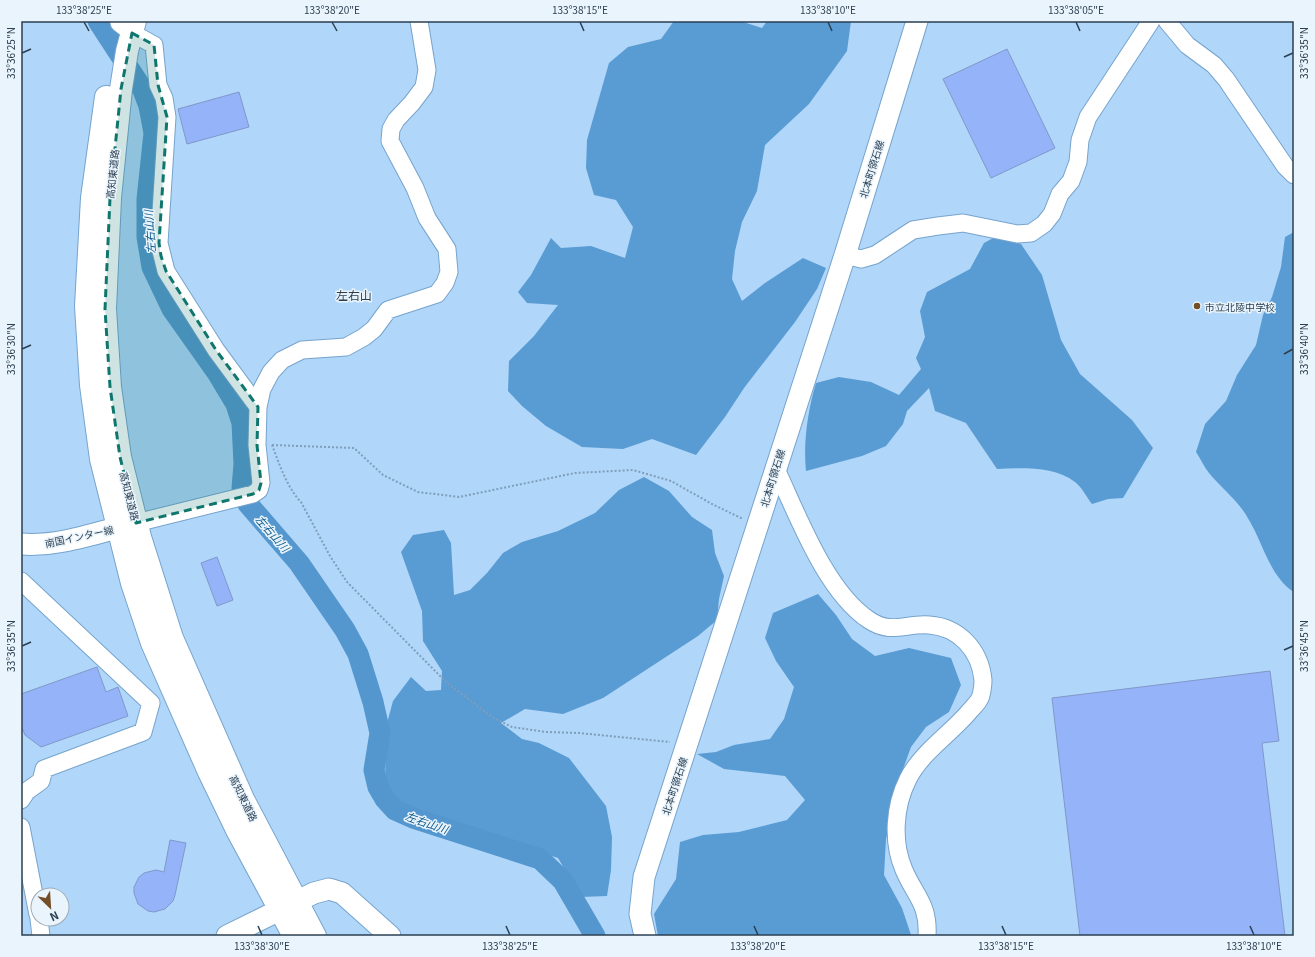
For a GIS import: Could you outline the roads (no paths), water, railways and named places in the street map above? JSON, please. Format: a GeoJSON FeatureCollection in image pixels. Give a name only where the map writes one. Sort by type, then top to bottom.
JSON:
{"type":"FeatureCollection","features":[{"type":"Feature","properties":{"kind":"highway","name":"高知東道路"},"geometry":{"type":"LineString","coordinates":[[125,30],[109,70],[92,198],[86,306],[92,392],[102,459],[172,638],[243,799],[288,906],[294,936]]}},
{"type":"Feature","properties":{"kind":"highway","name":"高知東道路"},"geometry":{"type":"LineString","coordinates":[[125,30],[121,89],[110,198],[105,309],[110,387],[120,457],[127,525]]}},
{"type":"Feature","properties":{"kind":"highway","name":"高知東道路"},"geometry":{"type":"LineString","coordinates":[[288,906],[315,936]]}},
{"type":"Feature","properties":{"kind":"main road","name":"北本町領石線"},"geometry":{"type":"LineString","coordinates":[[645,936],[640,914],[644,876],[688,744],[775,467],[845,255],[917,21]]}},
{"type":"Feature","properties":{"kind":"main road","name":"南国インター線"},"geometry":{"type":"LineString","coordinates":[[21,544],[36,545],[52,543],[127,525]]}},
{"type":"Feature","properties":{"kind":"main road"},"geometry":{"type":"LineString","coordinates":[[227,936],[314,893],[330,889],[342,893],[390,936]]}},
{"type":"Feature","properties":{"kind":"street"},"geometry":{"type":"LineString","coordinates":[[127,525],[246,496],[259,490],[261,483],[257,444],[258,407],[262,389],[271,372],[282,360],[302,350],[338,348],[352,344],[374,329],[388,310],[437,294],[447,278],[449,272],[447,249],[427,218],[415,188],[390,141],[391,130],[396,120],[412,104],[424,87],[427,70],[419,21]]}},
{"type":"Feature","properties":{"kind":"street"},"geometry":{"type":"LineString","coordinates":[[845,255],[861,258],[875,255],[913,230],[938,226],[963,223],[1017,234],[1031,233],[1044,224],[1052,214],[1060,194],[1071,180],[1078,162],[1080,140],[1088,117],[1151,21]]}},
{"type":"Feature","properties":{"kind":"street"},"geometry":{"type":"LineString","coordinates":[[1167,21],[1187,45],[1214,65],[1226,79],[1285,166],[1294,175]]}},
{"type":"Feature","properties":{"kind":"street"},"geometry":{"type":"LineString","coordinates":[[125,30],[154,45],[158,85],[164,98],[167,117],[159,243],[166,271],[216,350],[258,407]]}},
{"type":"Feature","properties":{"kind":"street"},"geometry":{"type":"LineString","coordinates":[[775,467],[822,564],[855,608],[868,620],[882,627],[898,628],[928,625],[944,628],[960,635],[969,645],[979,661],[983,681],[980,698],[959,723],[920,761],[908,779],[899,805],[895,830],[898,852],[904,870],[924,905],[928,921],[927,936]]}},
{"type":"Feature","properties":{"kind":"street"},"geometry":{"type":"LineString","coordinates":[[21,581],[150,703],[143,732],[44,769],[41,781],[27,791],[21,800]]}},
{"type":"Feature","properties":{"kind":"street"},"geometry":{"type":"LineString","coordinates":[[21,827],[33,887]]}},
{"type":"Feature","properties":{"kind":"waterway","name":"左右山川"},"geometry":{"type":"LineString","coordinates":[[98,21],[143,90],[149,106],[154,133],[147,199],[147,237],[152,267],[172,309],[218,374],[236,404],[242,423],[244,464],[242,488],[248,504],[299,563],[345,630],[358,654],[373,702],[380,733],[374,770],[378,787],[385,799],[395,810],[413,818],[540,859],[563,881],[595,936]]}},
{"type":"Feature","properties":{"kind":"place","name":"市立北陵中学校"},"geometry":{"type":"Point","coordinates":[1197,306]}},
{"type":"Feature","properties":{"kind":"district","name":"左右山"},"geometry":{"type":"Point","coordinates":[354,294]}}]}
